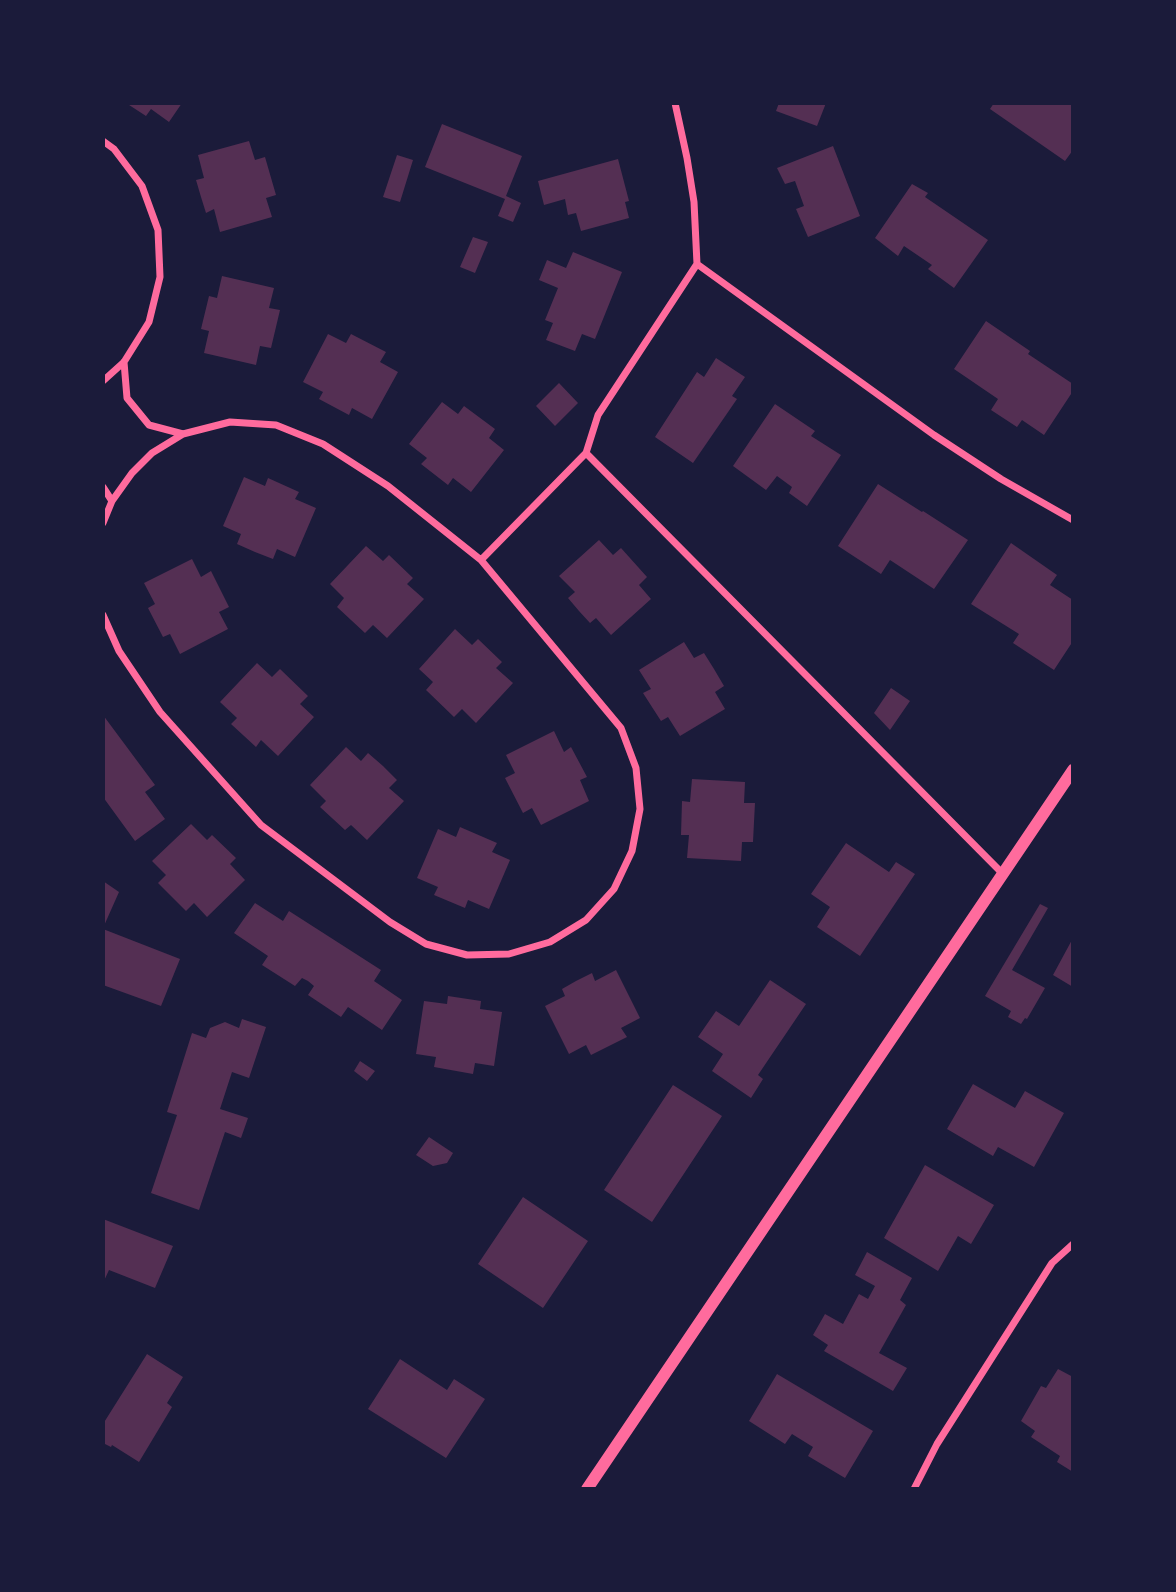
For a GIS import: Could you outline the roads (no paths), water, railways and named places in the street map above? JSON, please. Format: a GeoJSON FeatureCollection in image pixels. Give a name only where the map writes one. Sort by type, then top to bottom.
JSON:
{"type":"FeatureCollection","features":[{"type":"Feature","properties":{"kind":"street"},"geometry":{"type":"LineString","coordinates":[[481,560],[586,453],[598,415],[696,264],[694,202],[675,103]]}},
{"type":"Feature","properties":{"kind":"street"},"geometry":{"type":"LineString","coordinates":[[103,141],[114,149],[142,186],[158,230],[160,277],[149,322],[124,362],[103,380]]}},
{"type":"Feature","properties":{"kind":"street"},"geometry":{"type":"LineString","coordinates":[[696,264],[934,435],[1001,479],[1073,520]]}},
{"type":"Feature","properties":{"kind":"street"},"geometry":{"type":"LineString","coordinates":[[124,362],[127,398],[149,425],[183,434]]}},
{"type":"Feature","properties":{"kind":"street"},"geometry":{"type":"LineString","coordinates":[[103,523],[112,501],[132,472],[152,453],[183,434],[230,422],[276,425],[323,444],[388,486],[481,560],[621,728],[636,768],[640,809],[632,851],[614,889],[586,920],[550,942],[509,954],[467,955],[426,944],[390,922],[261,825],[160,712],[119,651],[103,615]]}},
{"type":"Feature","properties":{"kind":"street"},"geometry":{"type":"LineString","coordinates":[[586,453],[1003,874]]}},
{"type":"Feature","properties":{"kind":"street"},"geometry":{"type":"LineString","coordinates":[[103,487],[112,501]]}},
{"type":"Feature","properties":{"kind":"street"},"geometry":{"type":"LineString","coordinates":[[587,1489],[1073,770]]}},
{"type":"Feature","properties":{"kind":"street"},"geometry":{"type":"LineString","coordinates":[[914,1489],[937,1444],[1052,1263],[1073,1244]]}}]}
